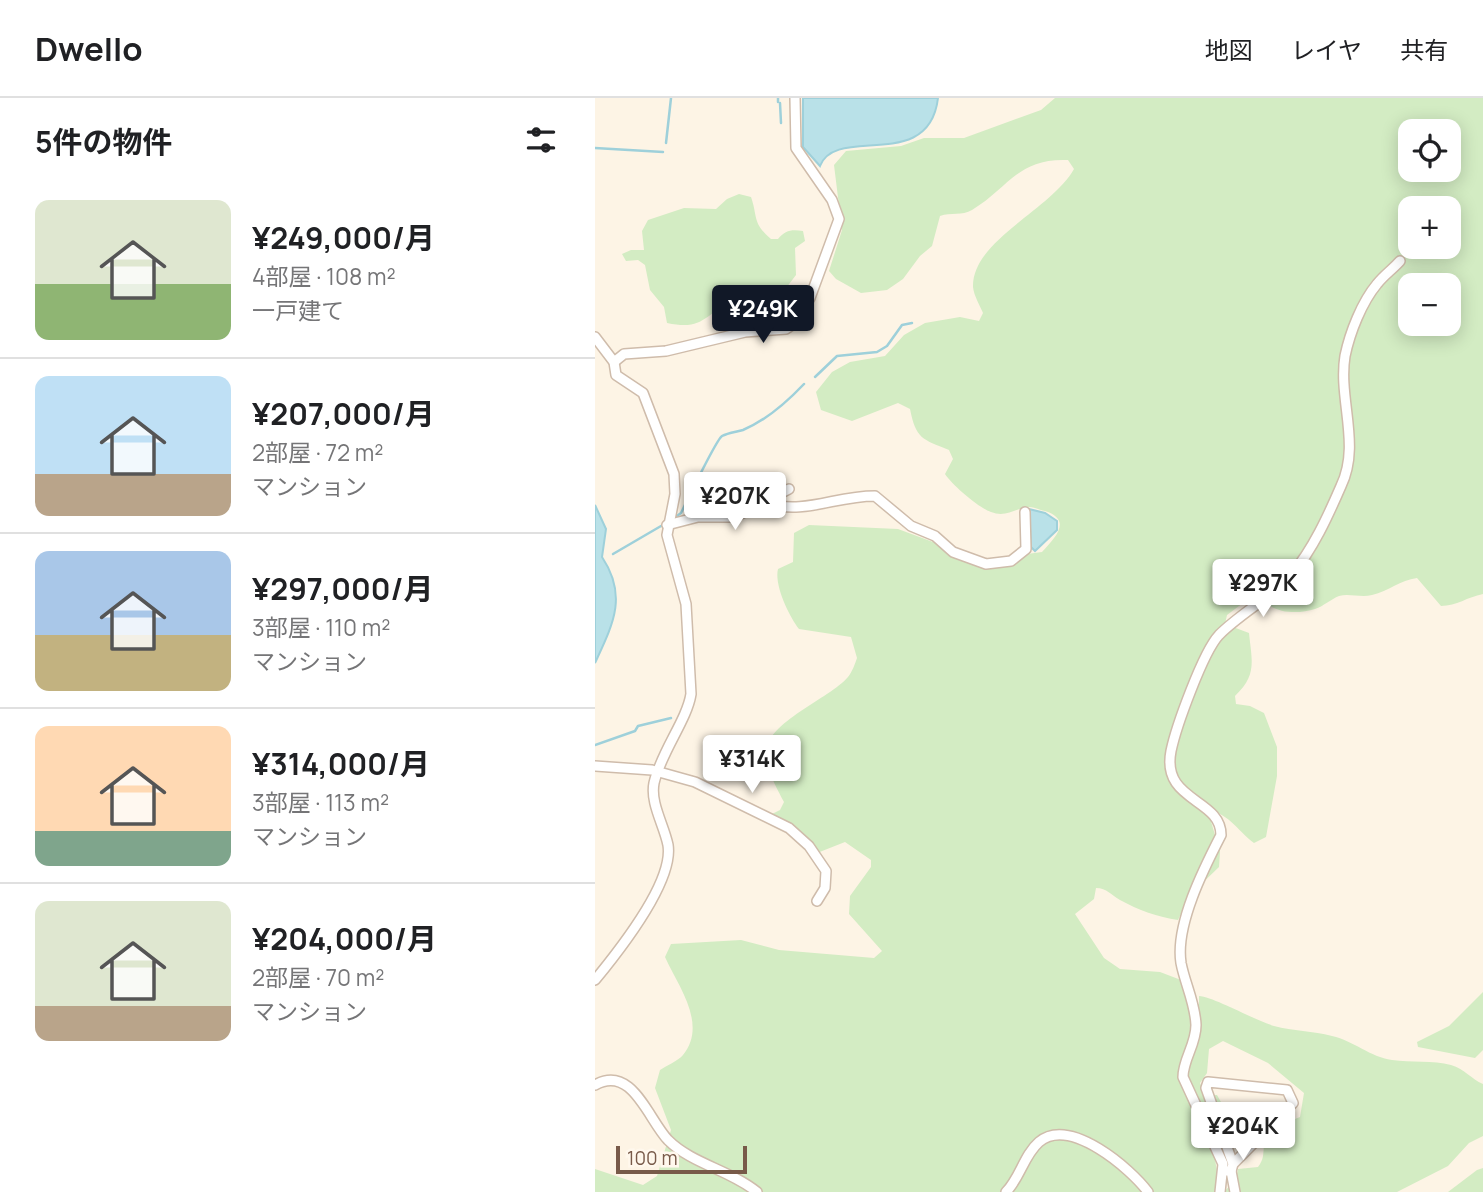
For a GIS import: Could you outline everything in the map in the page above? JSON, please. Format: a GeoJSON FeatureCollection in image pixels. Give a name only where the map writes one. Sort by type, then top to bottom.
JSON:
{"type":"FeatureCollection","features":[{"type":"Feature","properties":{"kind":"street"},"geometry":{"type":"LineString","coordinates":[[614,362],[624,354],[666,351],[745,332],[786,329],[795,323],[810,298],[839,219],[832,200],[796,148],[795,98]]}},
{"type":"Feature","properties":{"kind":"street"},"geometry":{"type":"LineString","coordinates":[[1229,1168],[1197,1114],[1183,1077],[1183,1069],[1194,1044],[1196,1025],[1192,992],[1181,962],[1192,901],[1221,835],[1221,825],[1216,817],[1178,786],[1170,769],[1171,752],[1199,669],[1210,647],[1220,634],[1278,589],[1293,573],[1314,541],[1342,485],[1349,461],[1345,383],[1349,343],[1372,292],[1400,261]]}},
{"type":"Feature","properties":{"kind":"street"},"geometry":{"type":"LineString","coordinates":[[595,337],[614,362],[616,375],[643,393],[674,474],[675,494],[667,525],[670,549],[687,604],[691,694],[658,771],[653,793],[667,844],[666,869],[649,903],[595,980]]}},
{"type":"Feature","properties":{"kind":"street"},"geometry":{"type":"LineString","coordinates":[[667,525],[698,517],[735,517],[789,489]]}},
{"type":"Feature","properties":{"kind":"street"},"geometry":{"type":"LineString","coordinates":[[763,503],[794,508],[887,494]]}},
{"type":"Feature","properties":{"kind":"street"},"geometry":{"type":"LineString","coordinates":[[875,496],[911,526],[935,536],[953,552],[986,564],[1011,561],[1026,549],[1025,512]]}},
{"type":"Feature","properties":{"kind":"street"},"geometry":{"type":"LineString","coordinates":[[595,766],[658,771],[705,786],[738,805],[789,828],[809,846],[826,871],[825,888],[817,901]]}},
{"type":"Feature","properties":{"kind":"street"},"geometry":{"type":"LineString","coordinates":[[595,1085],[610,1080],[629,1085],[673,1144],[735,1177],[757,1192]]}},
{"type":"Feature","properties":{"kind":"street"},"geometry":{"type":"LineString","coordinates":[[1220,1192],[1229,1168],[1273,1121],[1290,1110],[1293,1103],[1287,1090],[1208,1082],[1206,1088],[1229,1168],[1235,1192]]}},
{"type":"Feature","properties":{"kind":"street"},"geometry":{"type":"LineString","coordinates":[[1006,1192],[1038,1143],[1048,1138],[1062,1137],[1100,1149],[1122,1163],[1148,1192]]}},
{"type":"Feature","properties":{"kind":"green space"},"geometry":{"type":"Polygon","coordinates":[[[1055,98],[1483,98],[1483,594],[1441,606],[1417,578],[1372,595],[1339,596],[1318,608],[1300,612],[1278,609],[1260,597],[1251,597],[1227,615],[1225,624],[1249,633],[1251,652],[1250,674],[1235,696],[1236,704],[1250,706],[1264,713],[1277,747],[1277,776],[1266,837],[1254,843],[1231,821],[1214,811],[1210,818],[1220,852],[1219,867],[1190,895],[1178,920],[1141,910],[1100,888],[1096,888],[1094,899],[1075,914],[1104,958],[1120,969],[1160,972],[1181,980],[1192,1005],[1199,1004],[1199,996],[1206,997],[1274,1026],[1340,1038],[1384,1058],[1451,1065],[1483,1084],[1483,1136],[1469,1143],[1448,1166],[1397,1192],[1224,1192],[1236,1179],[1238,1169],[1258,1167],[1266,1139],[1273,1131],[1300,1117],[1304,1093],[1268,1063],[1223,1041],[1209,1049],[1207,1073],[1200,1083],[1205,1095],[1217,1095],[1230,1118],[1231,1135],[1214,1153],[1219,1184],[1215,1192],[595,1192],[595,1169],[643,1185],[657,1176],[671,1130],[655,1088],[660,1070],[683,1055],[693,1031],[688,1005],[665,957],[671,944],[741,940],[779,950],[874,958],[882,951],[849,914],[850,896],[871,867],[871,860],[845,842],[812,855],[795,837],[774,824],[772,814],[780,810],[784,802],[768,765],[766,752],[769,741],[787,721],[848,677],[857,658],[851,637],[799,629],[787,609],[777,576],[778,569],[793,562],[794,533],[809,525],[898,529],[933,542],[971,564],[992,568],[1008,566],[1027,554],[1042,552],[1059,530],[1058,519],[1045,511],[1029,507],[996,514],[966,496],[945,474],[953,459],[949,450],[922,437],[915,427],[910,409],[898,403],[852,421],[821,410],[816,392],[832,372],[850,362],[885,356],[904,335],[925,323],[960,317],[979,321],[983,313],[973,287],[976,270],[985,254],[1063,184],[1074,169],[1068,160],[1037,164],[1015,176],[972,210],[940,216],[932,246],[920,256],[903,279],[887,290],[861,293],[836,279],[829,271],[842,230],[834,165],[846,151],[901,146],[924,138],[964,138],[1041,110],[1055,98]]]}},
{"type":"Feature","properties":{"kind":"green space"},"geometry":{"type":"Polygon","coordinates":[[[739,194],[751,197],[758,224],[771,239],[778,239],[789,231],[803,231],[805,241],[795,248],[796,275],[783,292],[739,300],[697,323],[667,323],[664,307],[650,290],[645,265],[638,260],[626,261],[622,254],[631,250],[644,250],[642,231],[648,220],[684,208],[716,209],[727,199],[739,194]]]}},
{"type":"Feature","properties":{"kind":"green space"},"geometry":{"type":"Polygon","coordinates":[[[1483,992],[1483,1050],[1475,1058],[1418,1047],[1417,1042],[1449,1026],[1483,992]]]}},
{"type":"Feature","properties":{"kind":"green space"},"geometry":{"type":"Polygon","coordinates":[[[1483,1168],[1483,1192],[1448,1192],[1477,1170],[1483,1168]]]}},
{"type":"Feature","properties":{"kind":"water"},"geometry":{"type":"Polygon","coordinates":[[[803,98],[938,98],[931,121],[918,135],[901,142],[844,148],[829,154],[820,166],[803,147],[803,98]]]}},
{"type":"Feature","properties":{"kind":"water"},"geometry":{"type":"Polygon","coordinates":[[[595,505],[606,529],[602,557],[610,571],[616,597],[612,623],[595,663],[595,505]]]}},
{"type":"Feature","properties":{"kind":"water"},"geometry":{"type":"Polygon","coordinates":[[[1029,509],[1045,513],[1057,521],[1057,530],[1035,551],[1031,547],[1029,509]]]}},
{"type":"Feature","properties":{"kind":"waterway"},"geometry":{"type":"LineString","coordinates":[[666,143],[671,98]]}},
{"type":"Feature","properties":{"kind":"waterway"},"geometry":{"type":"LineString","coordinates":[[780,103],[781,123]]}},
{"type":"Feature","properties":{"kind":"waterway"},"geometry":{"type":"LineString","coordinates":[[595,148],[663,152]]}},
{"type":"Feature","properties":{"kind":"waterway"},"geometry":{"type":"LineString","coordinates":[[815,377],[837,356],[877,352],[887,346],[902,325],[912,323]]}},
{"type":"Feature","properties":{"kind":"waterway"},"geometry":{"type":"LineString","coordinates":[[674,518],[681,513],[722,436],[743,430],[768,416],[804,384]]}},
{"type":"Feature","properties":{"kind":"waterway"},"geometry":{"type":"LineString","coordinates":[[613,554],[661,526]]}},
{"type":"Feature","properties":{"kind":"waterway"},"geometry":{"type":"LineString","coordinates":[[595,745],[635,731],[638,726],[671,718]]}}]}
